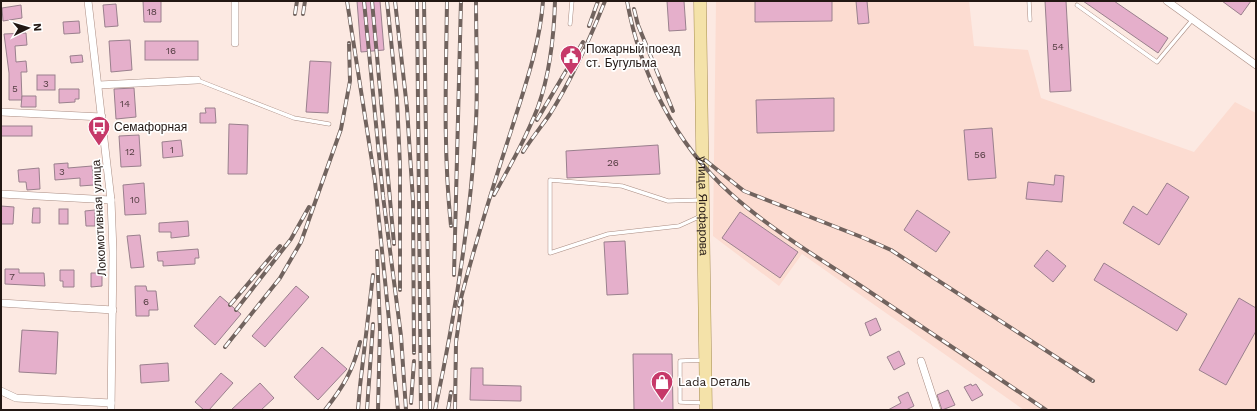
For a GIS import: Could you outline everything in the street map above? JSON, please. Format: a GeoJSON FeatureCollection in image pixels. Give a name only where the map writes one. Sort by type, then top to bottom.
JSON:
{"type":"FeatureCollection","features":[{"type":"Feature","properties":{"kind":"main road","name":"улица Ягофарова"},"geometry":{"type":"LineString","coordinates":[[700,1],[706,406]]}},
{"type":"Feature","properties":{"kind":"street","name":"Локомотивная улица"},"geometry":{"type":"LineString","coordinates":[[88,1],[102,117],[110,200],[113,252],[111,406]]}},
{"type":"Feature","properties":{"kind":"street"},"geometry":{"type":"LineString","coordinates":[[235,1],[235,43]]}},
{"type":"Feature","properties":{"kind":"street"},"geometry":{"type":"LineString","coordinates":[[1167,1],[1256,65]]}},
{"type":"Feature","properties":{"kind":"street"},"geometry":{"type":"LineString","coordinates":[[98,85],[197,80]]}},
{"type":"Feature","properties":{"kind":"street"},"geometry":{"type":"LineString","coordinates":[[1,112],[102,117]]}},
{"type":"Feature","properties":{"kind":"street"},"geometry":{"type":"LineString","coordinates":[[1,194],[110,200]]}},
{"type":"Feature","properties":{"kind":"street"},"geometry":{"type":"LineString","coordinates":[[1,303],[113,310]]}},
{"type":"Feature","properties":{"kind":"street"},"geometry":{"type":"LineString","coordinates":[[921,362],[937,410]]}},
{"type":"Feature","properties":{"kind":"street"},"geometry":{"type":"LineString","coordinates":[[1,391],[16,398],[111,406]]}},
{"type":"Feature","properties":{"kind":"lane"},"geometry":{"type":"LineString","coordinates":[[570,24],[572,1]]}},
{"type":"Feature","properties":{"kind":"lane"},"geometry":{"type":"LineString","coordinates":[[1029,1],[1030,20]]}},
{"type":"Feature","properties":{"kind":"lane"},"geometry":{"type":"LineString","coordinates":[[1077,6],[1157,62],[1193,19]]}},
{"type":"Feature","properties":{"kind":"lane"},"geometry":{"type":"LineString","coordinates":[[197,80],[294,118],[329,124]]}},
{"type":"Feature","properties":{"kind":"lane"},"geometry":{"type":"LineString","coordinates":[[702,200],[668,201],[622,186],[550,180],[550,253],[608,234],[679,226],[702,215]]}},
{"type":"Feature","properties":{"kind":"lane"},"geometry":{"type":"LineString","coordinates":[[705,360],[680,361],[680,402],[706,406]]}},
{"type":"Feature","properties":{"kind":"shaded area"},"geometry":{"type":"Polygon","coordinates":[[[716,1],[969,1],[974,46],[1028,50],[1041,98],[1194,152],[1235,102],[1256,113],[1256,410],[1024,410],[802,254],[779,286],[713,236],[716,1]]]}},
{"type":"Feature","properties":{"kind":"building"},"geometry":{"type":"Polygon","coordinates":[[[143,1],[161,1],[161,22],[144,22],[143,1]]]}},
{"type":"Feature","properties":{"kind":"building"},"geometry":{"type":"Polygon","coordinates":[[[357,1],[380,1],[384,50],[361,52],[357,1]]]}},
{"type":"Feature","properties":{"kind":"building"},"geometry":{"type":"Polygon","coordinates":[[[667,1],[684,1],[686,30],[669,31],[667,1]]]}},
{"type":"Feature","properties":{"kind":"building"},"geometry":{"type":"Polygon","coordinates":[[[755,1],[832,1],[832,21],[755,22],[755,1]]]}},
{"type":"Feature","properties":{"kind":"building"},"geometry":{"type":"Polygon","coordinates":[[[856,1],[867,1],[869,23],[858,24],[856,1]]]}},
{"type":"Feature","properties":{"kind":"building"},"geometry":{"type":"Polygon","coordinates":[[[1045,1],[1066,1],[1071,91],[1050,92],[1045,1]]]}},
{"type":"Feature","properties":{"kind":"building"},"geometry":{"type":"Polygon","coordinates":[[[1083,1],[1114,1],[1168,38],[1158,53],[1083,1]]]}},
{"type":"Feature","properties":{"kind":"building"},"geometry":{"type":"Polygon","coordinates":[[[1222,1],[1251,1],[1241,15],[1222,1]]]}},
{"type":"Feature","properties":{"kind":"building"},"geometry":{"type":"Polygon","coordinates":[[[116,4],[118,26],[105,27],[103,5],[116,4]]]}},
{"type":"Feature","properties":{"kind":"building"},"geometry":{"type":"Polygon","coordinates":[[[21,5],[22,18],[3,21],[2,8],[21,5]]]}},
{"type":"Feature","properties":{"kind":"building"},"geometry":{"type":"Polygon","coordinates":[[[79,21],[80,33],[64,34],[63,22],[79,21]]]}},
{"type":"Feature","properties":{"kind":"building"},"geometry":{"type":"Polygon","coordinates":[[[26,33],[27,45],[15,46],[16,62],[26,61],[27,72],[21,72],[22,100],[9,100],[9,73],[4,34],[26,33]]]}},
{"type":"Feature","properties":{"kind":"building"},"geometry":{"type":"Polygon","coordinates":[[[130,40],[132,70],[111,72],[109,41],[130,40]]]}},
{"type":"Feature","properties":{"kind":"building"},"geometry":{"type":"Polygon","coordinates":[[[145,41],[198,41],[198,60],[145,60],[145,41]]]}},
{"type":"Feature","properties":{"kind":"building"},"geometry":{"type":"Polygon","coordinates":[[[82,55],[83,62],[71,63],[70,56],[82,55]]]}},
{"type":"Feature","properties":{"kind":"building"},"geometry":{"type":"Polygon","coordinates":[[[310,61],[331,62],[328,113],[306,112],[310,61]]]}},
{"type":"Feature","properties":{"kind":"building"},"geometry":{"type":"Polygon","coordinates":[[[37,75],[55,75],[55,90],[37,90],[37,75]]]}},
{"type":"Feature","properties":{"kind":"building"},"geometry":{"type":"Polygon","coordinates":[[[134,88],[136,117],[116,119],[114,89],[134,88]]]}},
{"type":"Feature","properties":{"kind":"building"},"geometry":{"type":"Polygon","coordinates":[[[59,89],[79,89],[79,99],[75,99],[75,102],[59,103],[59,89]]]}},
{"type":"Feature","properties":{"kind":"building"},"geometry":{"type":"Polygon","coordinates":[[[22,96],[36,96],[36,107],[21,107],[22,96]]]}},
{"type":"Feature","properties":{"kind":"building"},"geometry":{"type":"Polygon","coordinates":[[[834,98],[834,131],[757,133],[756,100],[834,98]]]}},
{"type":"Feature","properties":{"kind":"building"},"geometry":{"type":"Polygon","coordinates":[[[205,108],[215,108],[216,123],[200,123],[200,113],[206,113],[205,108]]]}},
{"type":"Feature","properties":{"kind":"building"},"geometry":{"type":"Polygon","coordinates":[[[229,124],[248,125],[247,174],[228,174],[229,124]]]}},
{"type":"Feature","properties":{"kind":"building"},"geometry":{"type":"Polygon","coordinates":[[[1,126],[32,126],[32,136],[1,136],[1,126]]]}},
{"type":"Feature","properties":{"kind":"building"},"geometry":{"type":"Polygon","coordinates":[[[992,128],[996,178],[968,180],[964,130],[992,128]]]}},
{"type":"Feature","properties":{"kind":"building"},"geometry":{"type":"Polygon","coordinates":[[[139,135],[141,166],[121,167],[119,136],[139,135]]]}},
{"type":"Feature","properties":{"kind":"building"},"geometry":{"type":"Polygon","coordinates":[[[181,140],[183,156],[163,158],[162,142],[181,140]]]}},
{"type":"Feature","properties":{"kind":"building"},"geometry":{"type":"Polygon","coordinates":[[[658,145],[660,174],[567,178],[566,151],[658,145]]]}},
{"type":"Feature","properties":{"kind":"building"},"geometry":{"type":"Polygon","coordinates":[[[68,163],[68,168],[92,166],[94,185],[80,186],[80,178],[55,180],[54,164],[68,163]]]}},
{"type":"Feature","properties":{"kind":"building"},"geometry":{"type":"Polygon","coordinates":[[[39,168],[40,189],[27,190],[26,182],[19,182],[18,170],[39,168]]]}},
{"type":"Feature","properties":{"kind":"building"},"geometry":{"type":"Polygon","coordinates":[[[1055,175],[1064,176],[1062,202],[1026,199],[1028,182],[1054,185],[1055,175]]]}},
{"type":"Feature","properties":{"kind":"building"},"geometry":{"type":"Polygon","coordinates":[[[144,183],[146,214],[125,215],[123,185],[144,183]]]}},
{"type":"Feature","properties":{"kind":"building"},"geometry":{"type":"Polygon","coordinates":[[[1167,183],[1189,197],[1159,245],[1123,223],[1133,206],[1147,215],[1167,183]]]}},
{"type":"Feature","properties":{"kind":"building"},"geometry":{"type":"Polygon","coordinates":[[[1,206],[14,207],[13,224],[1,224],[1,206]]]}},
{"type":"Feature","properties":{"kind":"building"},"geometry":{"type":"Polygon","coordinates":[[[33,208],[40,208],[40,223],[32,223],[33,208]]]}},
{"type":"Feature","properties":{"kind":"building"},"geometry":{"type":"Polygon","coordinates":[[[59,209],[68,209],[68,224],[59,224],[59,209]]]}},
{"type":"Feature","properties":{"kind":"building"},"geometry":{"type":"Polygon","coordinates":[[[95,210],[95,226],[86,226],[85,211],[95,210]]]}},
{"type":"Feature","properties":{"kind":"building"},"geometry":{"type":"Polygon","coordinates":[[[917,210],[950,232],[936,252],[904,230],[917,210]]]}},
{"type":"Feature","properties":{"kind":"building"},"geometry":{"type":"Polygon","coordinates":[[[740,212],[798,252],[780,278],[722,238],[740,212]]]}},
{"type":"Feature","properties":{"kind":"building"},"geometry":{"type":"Polygon","coordinates":[[[188,221],[189,236],[171,238],[171,232],[159,232],[159,223],[188,221]]]}},
{"type":"Feature","properties":{"kind":"building"},"geometry":{"type":"Polygon","coordinates":[[[140,235],[144,267],[131,268],[127,236],[140,235]]]}},
{"type":"Feature","properties":{"kind":"building"},"geometry":{"type":"Polygon","coordinates":[[[625,241],[628,294],[607,295],[604,242],[625,241]]]}},
{"type":"Feature","properties":{"kind":"building"},"geometry":{"type":"Polygon","coordinates":[[[198,249],[199,258],[195,258],[195,264],[163,266],[163,261],[158,261],[157,252],[198,249]]]}},
{"type":"Feature","properties":{"kind":"building"},"geometry":{"type":"Polygon","coordinates":[[[1047,250],[1066,266],[1053,282],[1034,266],[1047,250]]]}},
{"type":"Feature","properties":{"kind":"building"},"geometry":{"type":"Polygon","coordinates":[[[1104,263],[1187,314],[1177,331],[1094,280],[1104,263]]]}},
{"type":"Feature","properties":{"kind":"building"},"geometry":{"type":"Polygon","coordinates":[[[5,269],[19,269],[19,273],[44,273],[45,286],[5,284],[5,269]]]}},
{"type":"Feature","properties":{"kind":"building"},"geometry":{"type":"Polygon","coordinates":[[[60,270],[74,270],[74,287],[63,287],[63,281],[60,281],[60,270]]]}},
{"type":"Feature","properties":{"kind":"building"},"geometry":{"type":"Polygon","coordinates":[[[91,273],[102,273],[102,286],[91,287],[91,273]]]}},
{"type":"Feature","properties":{"kind":"building"},"geometry":{"type":"Polygon","coordinates":[[[135,286],[146,286],[147,291],[156,291],[158,310],[149,310],[149,316],[136,316],[135,286]]]}},
{"type":"Feature","properties":{"kind":"building"},"geometry":{"type":"Polygon","coordinates":[[[296,286],[309,297],[265,347],[252,336],[296,286]]]}},
{"type":"Feature","properties":{"kind":"building"},"geometry":{"type":"Polygon","coordinates":[[[220,296],[241,314],[215,345],[194,326],[220,296]]]}},
{"type":"Feature","properties":{"kind":"building"},"geometry":{"type":"Polygon","coordinates":[[[1239,298],[1256,308],[1256,331],[1226,385],[1199,370],[1239,298]]]}},
{"type":"Feature","properties":{"kind":"building"},"geometry":{"type":"Polygon","coordinates":[[[876,318],[881,330],[870,336],[865,323],[876,318]]]}},
{"type":"Feature","properties":{"kind":"building"},"geometry":{"type":"Polygon","coordinates":[[[22,330],[58,332],[56,374],[19,372],[22,330]]]}},
{"type":"Feature","properties":{"kind":"building"},"geometry":{"type":"Polygon","coordinates":[[[322,347],[347,369],[318,400],[294,377],[322,347]]]}},
{"type":"Feature","properties":{"kind":"building"},"geometry":{"type":"Polygon","coordinates":[[[899,351],[905,364],[894,370],[887,357],[899,351]]]}},
{"type":"Feature","properties":{"kind":"building"},"geometry":{"type":"Polygon","coordinates":[[[633,354],[672,354],[673,410],[634,410],[633,354]]]}},
{"type":"Feature","properties":{"kind":"building"},"geometry":{"type":"Polygon","coordinates":[[[168,363],[169,381],[141,383],[140,365],[168,363]]]}},
{"type":"Feature","properties":{"kind":"building"},"geometry":{"type":"Polygon","coordinates":[[[471,368],[483,368],[483,385],[521,386],[521,401],[470,400],[471,368]]]}},
{"type":"Feature","properties":{"kind":"building"},"geometry":{"type":"Polygon","coordinates":[[[221,373],[233,383],[209,410],[204,410],[195,402],[221,373]]]}},
{"type":"Feature","properties":{"kind":"building"},"geometry":{"type":"Polygon","coordinates":[[[260,383],[274,398],[261,410],[231,410],[260,383]]]}},
{"type":"Feature","properties":{"kind":"building"},"geometry":{"type":"Polygon","coordinates":[[[971,384],[972,386],[976,384],[983,395],[972,401],[964,387],[971,384]]]}},
{"type":"Feature","properties":{"kind":"building"},"geometry":{"type":"Polygon","coordinates":[[[948,390],[955,405],[942,410],[937,395],[948,390]]]}},
{"type":"Feature","properties":{"kind":"building"},"geometry":{"type":"Polygon","coordinates":[[[908,392],[914,406],[906,410],[888,410],[901,403],[898,397],[908,392]]]}},
{"type":"Feature","properties":{"kind":"railway"},"geometry":{"type":"LineString","coordinates":[[295,14],[297,1]]}},
{"type":"Feature","properties":{"kind":"railway"},"geometry":{"type":"LineString","coordinates":[[303,14],[305,1]]}},
{"type":"Feature","properties":{"kind":"railway"},"geometry":{"type":"LineString","coordinates":[[347,1],[375,181],[398,410]]}},
{"type":"Feature","properties":{"kind":"railway"},"geometry":{"type":"LineString","coordinates":[[364,1],[383,196],[401,336],[406,410]]}},
{"type":"Feature","properties":{"kind":"railway"},"geometry":{"type":"LineString","coordinates":[[372,1],[394,244]]}},
{"type":"Feature","properties":{"kind":"railway"},"geometry":{"type":"LineString","coordinates":[[387,1],[397,99],[400,166],[400,290]]}},
{"type":"Feature","properties":{"kind":"railway"},"geometry":{"type":"LineString","coordinates":[[395,1],[407,108],[413,201],[414,353]]}},
{"type":"Feature","properties":{"kind":"railway"},"geometry":{"type":"LineString","coordinates":[[417,1],[421,410]]}},
{"type":"Feature","properties":{"kind":"railway"},"geometry":{"type":"LineString","coordinates":[[424,1],[430,410]]}},
{"type":"Feature","properties":{"kind":"railway"},"geometry":{"type":"LineString","coordinates":[[447,1],[446,142],[448,198],[451,226]]}},
{"type":"Feature","properties":{"kind":"railway"},"geometry":{"type":"LineString","coordinates":[[454,275],[461,1]]}},
{"type":"Feature","properties":{"kind":"railway"},"geometry":{"type":"LineString","coordinates":[[435,410],[461,267],[474,158],[477,107],[476,1]]}},
{"type":"Feature","properties":{"kind":"railway"},"geometry":{"type":"LineString","coordinates":[[459,306],[484,218],[531,67],[539,34],[543,1]]}},
{"type":"Feature","properties":{"kind":"railway"},"geometry":{"type":"LineString","coordinates":[[494,195],[518,152],[538,107],[546,81],[551,55],[555,1]]}},
{"type":"Feature","properties":{"kind":"railway"},"geometry":{"type":"LineString","coordinates":[[589,26],[598,1]]}},
{"type":"Feature","properties":{"kind":"railway"},"geometry":{"type":"LineString","coordinates":[[523,152],[550,114],[566,87],[605,1]]}},
{"type":"Feature","properties":{"kind":"railway"},"geometry":{"type":"LineString","coordinates":[[627,1],[641,54],[663,105],[693,152],[710,173],[730,193],[746,207],[797,244],[1046,410]]}},
{"type":"Feature","properties":{"kind":"railway"},"geometry":{"type":"LineString","coordinates":[[634,9],[638,25],[673,111]]}},
{"type":"Feature","properties":{"kind":"railway"},"geometry":{"type":"LineString","coordinates":[[537,120],[583,42]]}},
{"type":"Feature","properties":{"kind":"railway"},"geometry":{"type":"LineString","coordinates":[[225,347],[280,278],[301,242],[341,129],[350,81],[349,43]]}},
{"type":"Feature","properties":{"kind":"railway"},"geometry":{"type":"LineString","coordinates":[[705,160],[744,191],[891,250],[1093,381]]}},
{"type":"Feature","properties":{"kind":"railway"},"geometry":{"type":"LineString","coordinates":[[236,310],[291,239],[309,207]]}},
{"type":"Feature","properties":{"kind":"railway"},"geometry":{"type":"LineString","coordinates":[[230,305],[280,246]]}},
{"type":"Feature","properties":{"kind":"railway"},"geometry":{"type":"LineString","coordinates":[[377,251],[380,329],[378,410]]}},
{"type":"Feature","properties":{"kind":"railway"},"geometry":{"type":"LineString","coordinates":[[358,410],[373,275]]}},
{"type":"Feature","properties":{"kind":"railway"},"geometry":{"type":"LineString","coordinates":[[455,410],[456,342],[462,301]]}},
{"type":"Feature","properties":{"kind":"railway"},"geometry":{"type":"LineString","coordinates":[[367,410],[373,324]]}},
{"type":"Feature","properties":{"kind":"railway"},"geometry":{"type":"LineString","coordinates":[[325,410],[347,378],[360,342]]}},
{"type":"Feature","properties":{"kind":"railway"},"geometry":{"type":"LineString","coordinates":[[411,403],[414,361]]}},
{"type":"Feature","properties":{"kind":"railway"},"geometry":{"type":"LineString","coordinates":[[448,410],[451,392]]}},
{"type":"Feature","properties":{"kind":"place","name":"Пожарный поезд ст. Бугульма"},"geometry":{"type":"Point","coordinates":[571,76]}},
{"type":"Feature","properties":{"kind":"place","name":"Семафорная"},"geometry":{"type":"Point","coordinates":[99,146]}},
{"type":"Feature","properties":{"kind":"place","name":"Lada Dеталь"},"geometry":{"type":"Point","coordinates":[662,402]}}]}
